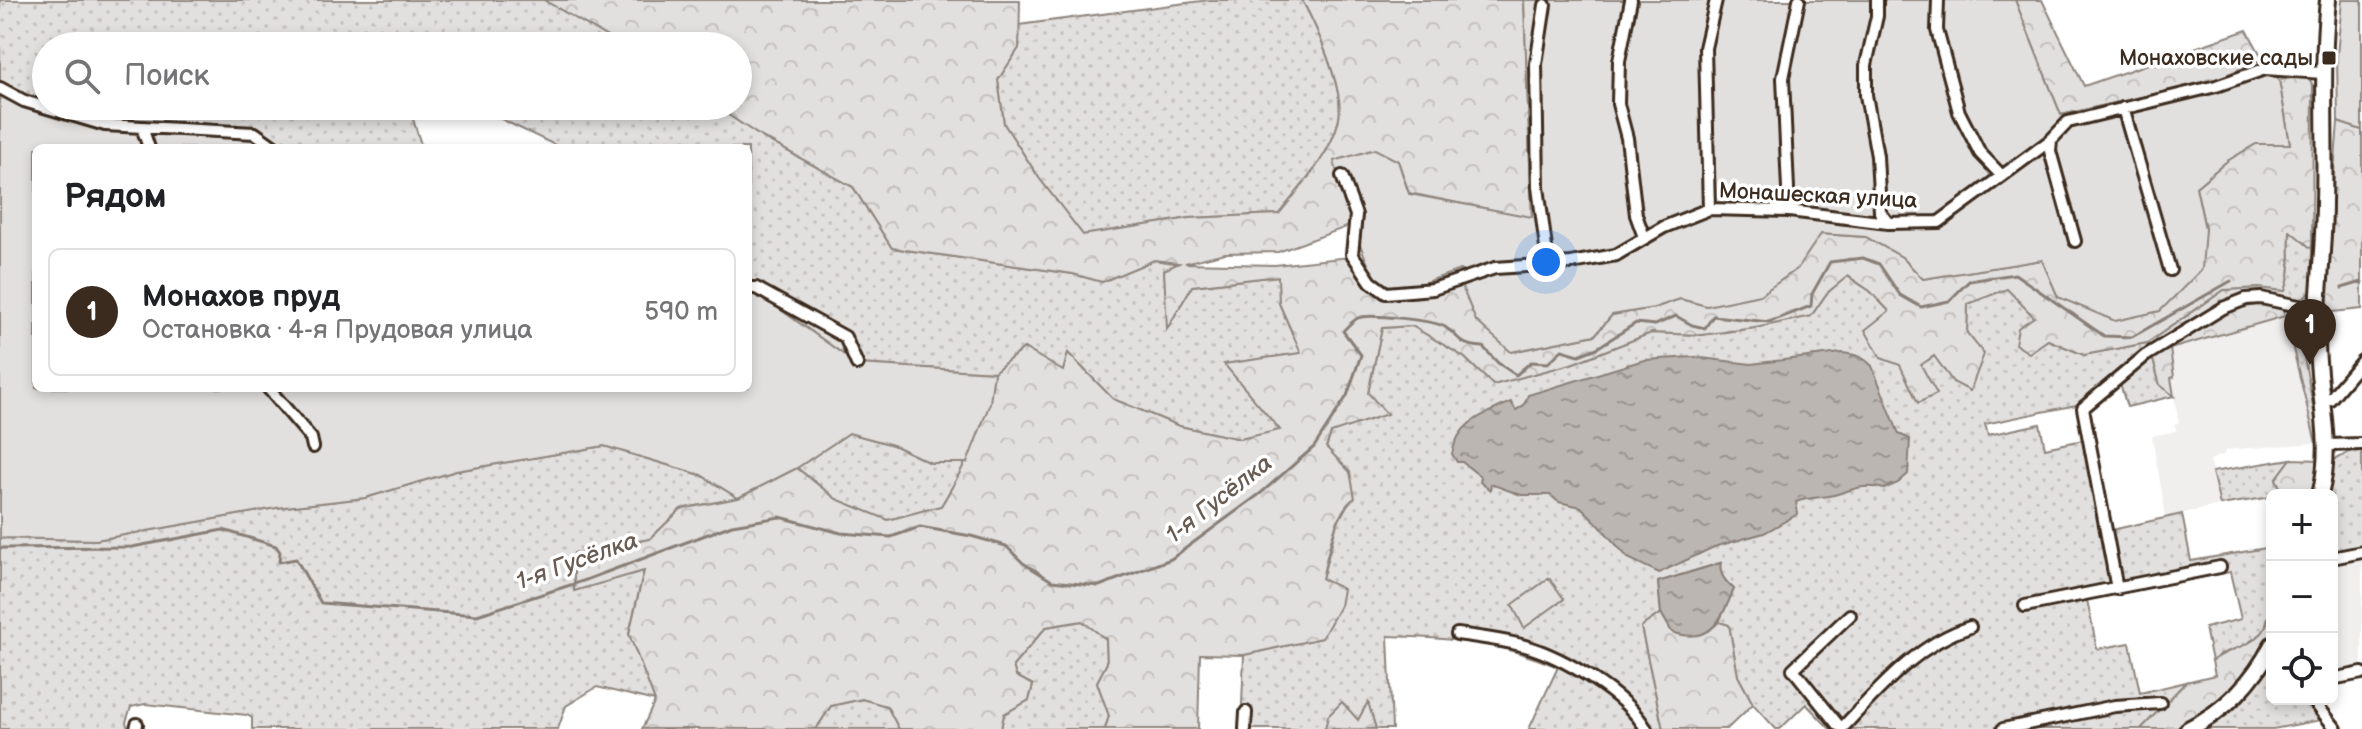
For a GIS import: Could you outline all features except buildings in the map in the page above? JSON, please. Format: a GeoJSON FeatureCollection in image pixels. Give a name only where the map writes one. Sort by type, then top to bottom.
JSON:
{"type":"FeatureCollection","features":[{"type":"Feature","properties":{"kind":"main road"},"geometry":{"type":"LineString","coordinates":[[2322,489],[2327,470],[2328,445],[2321,400],[2318,310],[2324,203],[2322,73],[2328,0]]}},
{"type":"Feature","properties":{"kind":"main road"},"geometry":{"type":"LineString","coordinates":[[2188,729],[2230,702],[2266,658]]}},
{"type":"Feature","properties":{"kind":"street"},"geometry":{"type":"LineString","coordinates":[[1631,0],[1619,61],[1618,104],[1627,138],[1636,215],[1644,237]]}},
{"type":"Feature","properties":{"kind":"street"},"geometry":{"type":"LineString","coordinates":[[1709,209],[1705,48],[1716,0]]}},
{"type":"Feature","properties":{"kind":"street"},"geometry":{"type":"LineString","coordinates":[[1789,211],[1783,78],[1799,0]]}},
{"type":"Feature","properties":{"kind":"street"},"geometry":{"type":"LineString","coordinates":[[1877,0],[1877,16],[1866,65],[1866,95],[1877,156],[1880,212],[1888,223]]}},
{"type":"Feature","properties":{"kind":"street"},"geometry":{"type":"LineString","coordinates":[[1938,0],[1937,30],[1959,112],[1980,153],[2001,175]]}},
{"type":"Feature","properties":{"kind":"street"},"geometry":{"type":"LineString","coordinates":[[1545,5],[1536,64],[1538,187],[1548,263]]}},
{"type":"Feature","properties":{"kind":"street","name":"Монашеская улица"},"geometry":{"type":"LineString","coordinates":[[1342,176],[1356,215],[1352,254],[1371,282],[1386,293],[1433,289],[1495,268],[1571,263],[1616,255],[1644,237],[1709,209],[1789,211],[1888,223],[1939,222],[2051,140],[2068,122],[2216,86],[2265,69],[2322,73]]}},
{"type":"Feature","properties":{"kind":"street"},"geometry":{"type":"LineString","coordinates":[[0,88],[32,103]]}},
{"type":"Feature","properties":{"kind":"street"},"geometry":{"type":"LineString","coordinates":[[2123,108],[2170,270]]}},
{"type":"Feature","properties":{"kind":"street"},"geometry":{"type":"LineString","coordinates":[[88,120],[105,125],[255,133],[270,144]]}},
{"type":"Feature","properties":{"kind":"street"},"geometry":{"type":"LineString","coordinates":[[142,127],[148,144]]}},
{"type":"Feature","properties":{"kind":"street"},"geometry":{"type":"LineString","coordinates":[[2051,140],[2050,151],[2075,241]]}},
{"type":"Feature","properties":{"kind":"street"},"geometry":{"type":"LineString","coordinates":[[752,288],[845,337],[857,364]]}},
{"type":"Feature","properties":{"kind":"street"},"geometry":{"type":"LineString","coordinates":[[2117,589],[2083,408],[2145,356],[2223,308],[2246,299],[2261,298],[2318,310]]}},
{"type":"Feature","properties":{"kind":"street"},"geometry":{"type":"LineString","coordinates":[[2321,400],[2330,399],[2362,361]]}},
{"type":"Feature","properties":{"kind":"street"},"geometry":{"type":"LineString","coordinates":[[271,392],[311,438],[313,447]]}},
{"type":"Feature","properties":{"kind":"street"},"geometry":{"type":"LineString","coordinates":[[2328,445],[2362,444]]}},
{"type":"Feature","properties":{"kind":"street"},"geometry":{"type":"LineString","coordinates":[[2338,557],[2362,552]]}},
{"type":"Feature","properties":{"kind":"street"},"geometry":{"type":"LineString","coordinates":[[2025,606],[2220,567]]}},
{"type":"Feature","properties":{"kind":"street"},"geometry":{"type":"LineString","coordinates":[[1850,615],[1793,669],[1843,728],[1920,651],[1950,633],[1970,627]]}},
{"type":"Feature","properties":{"kind":"street"},"geometry":{"type":"LineString","coordinates":[[1457,634],[1527,646],[1562,661],[1614,695],[1640,719],[1646,729]]}},
{"type":"Feature","properties":{"kind":"street"},"geometry":{"type":"LineString","coordinates":[[2338,678],[2362,673]]}},
{"type":"Feature","properties":{"kind":"street"},"geometry":{"type":"LineString","coordinates":[[2003,729],[2115,706],[2160,703]]}},
{"type":"Feature","properties":{"kind":"street"},"geometry":{"type":"LineString","coordinates":[[2317,705],[2336,729]]}},
{"type":"Feature","properties":{"kind":"street"},"geometry":{"type":"LineString","coordinates":[[1245,729],[1246,712]]}},
{"type":"Feature","properties":{"kind":"shaded area"},"geometry":{"type":"Polygon","coordinates":[[[2285,316],[2316,443],[2226,450],[2223,455],[2210,460],[2220,505],[2166,517],[2152,436],[2176,431],[2175,424],[2179,423],[2169,349],[2285,316]]]}},
{"type":"Feature","properties":{"kind":"shaded area"},"geometry":{"type":"Polygon","coordinates":[[[2362,557],[2362,665],[2338,671],[2338,633],[2338,561],[2362,557]]]}},
{"type":"Feature","properties":{"kind":"green space"},"geometry":{"type":"Polygon","coordinates":[[[0,0],[544,0],[599,32],[32,32],[32,104],[0,88],[0,0]]]}},
{"type":"Feature","properties":{"kind":"green space"},"geometry":{"type":"Polygon","coordinates":[[[544,0],[1020,0],[1019,48],[998,80],[1004,124],[1039,178],[1083,235],[1190,218],[1279,214],[1323,157],[1339,119],[1334,76],[1302,0],[1524,0],[1532,218],[1409,193],[1398,161],[1352,225],[1278,252],[1225,253],[1185,263],[1275,265],[1350,257],[1368,287],[1384,296],[1460,282],[1511,352],[1595,335],[1612,315],[1654,308],[1680,299],[1707,306],[1797,269],[1820,234],[1866,237],[1902,257],[1923,279],[2042,260],[2058,297],[2205,228],[2196,187],[2227,161],[2256,144],[2290,144],[2279,80],[2301,77],[2309,79],[2313,85],[2312,249],[2290,231],[2290,269],[2285,291],[2259,288],[2224,290],[2147,343],[2084,355],[2048,340],[2029,353],[2015,344],[2018,328],[2034,317],[2007,289],[1968,304],[1967,333],[1984,354],[1970,391],[1953,382],[1934,356],[1921,365],[1937,394],[1918,403],[1900,365],[1881,358],[1865,330],[1889,311],[1870,291],[1848,276],[1827,293],[1811,316],[1701,335],[1651,333],[1571,364],[1493,385],[1464,357],[1412,326],[1382,328],[1368,393],[1387,414],[1331,433],[1326,447],[1350,472],[1355,498],[1337,523],[1322,579],[1343,589],[1340,606],[1322,638],[1244,655],[1200,654],[1198,729],[1105,729],[1109,716],[1097,682],[1107,663],[1106,639],[1082,621],[1046,627],[1013,666],[1016,676],[1033,685],[1029,700],[1004,714],[1001,729],[899,729],[887,706],[862,699],[831,706],[816,729],[642,729],[655,701],[629,634],[644,571],[574,591],[574,553],[650,539],[681,509],[738,498],[797,468],[836,499],[888,520],[941,506],[975,442],[987,408],[994,372],[1024,348],[1063,371],[1068,353],[1113,399],[1179,426],[1240,439],[1280,430],[1224,364],[1301,353],[1279,303],[1278,276],[1192,286],[1167,329],[1164,270],[1179,263],[1154,260],[1102,282],[1073,274],[892,248],[853,187],[736,120],[752,120],[752,32],[599,32],[544,0]]]}},
{"type":"Feature","properties":{"kind":"green space"},"geometry":{"type":"Polygon","coordinates":[[[1209,0],[1302,0],[1321,41],[1338,92],[1339,119],[1329,145],[1315,169],[1279,214],[1190,218],[1083,235],[1039,178],[1004,124],[998,80],[1019,48],[1019,25],[1209,0]]]}},
{"type":"Feature","properties":{"kind":"green space"},"geometry":{"type":"Polygon","coordinates":[[[1524,0],[2015,0],[2061,115],[2213,81],[2263,59],[2279,80],[2290,144],[2256,144],[2227,161],[2196,187],[2205,229],[2202,269],[2160,311],[2115,321],[2058,297],[2042,260],[1923,279],[1902,257],[1866,237],[1821,234],[1797,269],[1760,295],[1707,306],[1680,299],[1654,308],[1612,315],[1595,335],[1511,352],[1476,321],[1460,282],[1460,270],[1409,288],[1392,289],[1374,279],[1352,225],[1334,161],[1375,149],[1398,161],[1409,194],[1532,217],[1524,0]]]}},
{"type":"Feature","properties":{"kind":"green space"},"geometry":{"type":"Polygon","coordinates":[[[2015,0],[2042,0],[2084,86],[2247,30],[2263,59],[2213,81],[2061,115],[2015,0]]]}},
{"type":"Feature","properties":{"kind":"green space"},"geometry":{"type":"Polygon","coordinates":[[[2342,0],[2362,0],[2362,130],[2338,122],[2337,56],[2342,0]]]}},
{"type":"Feature","properties":{"kind":"green space"},"geometry":{"type":"Polygon","coordinates":[[[0,88],[32,99],[32,120],[91,120],[105,125],[255,133],[270,144],[32,144],[32,392],[752,392],[752,292],[857,364],[994,372],[990,403],[967,463],[931,463],[893,445],[849,433],[797,468],[738,498],[701,475],[604,446],[456,471],[365,498],[276,508],[96,540],[0,538],[0,88]]]}},
{"type":"Feature","properties":{"kind":"green space"},"geometry":{"type":"Polygon","coordinates":[[[88,120],[413,120],[421,144],[270,144],[255,133],[105,125],[88,120]]]}},
{"type":"Feature","properties":{"kind":"green space"},"geometry":{"type":"Polygon","coordinates":[[[503,120],[736,120],[853,187],[892,248],[1073,274],[1102,282],[1154,260],[1181,264],[1164,270],[1168,327],[1192,286],[1279,276],[1279,303],[1301,353],[1225,364],[1281,431],[1240,439],[1179,426],[1113,399],[1068,353],[1063,372],[1024,348],[994,372],[857,364],[752,292],[752,144],[553,144],[503,120]]]}},
{"type":"Feature","properties":{"kind":"green space"},"geometry":{"type":"Polygon","coordinates":[[[2338,122],[2362,130],[2362,309],[2323,313],[2338,122]]]}},
{"type":"Feature","properties":{"kind":"green space"},"geometry":{"type":"Polygon","coordinates":[[[2290,230],[2312,249],[2311,292],[2302,299],[2293,301],[2261,293],[2244,295],[2218,305],[2141,353],[2081,404],[1985,424],[1988,435],[2040,424],[2045,448],[2083,440],[2103,532],[2182,514],[2191,561],[2266,548],[2264,632],[2212,661],[2205,628],[2241,619],[2230,572],[2087,600],[2097,649],[2130,643],[2140,693],[2186,682],[2141,729],[1830,729],[1806,704],[1780,729],[1776,729],[1753,704],[1738,676],[1729,625],[1719,622],[1734,589],[1723,578],[1720,563],[1658,582],[1661,613],[1641,627],[1663,729],[1529,729],[1558,667],[1515,652],[1474,643],[1388,636],[1392,729],[1376,729],[1368,703],[1358,720],[1329,716],[1325,729],[1241,729],[1244,655],[1322,638],[1322,579],[1337,524],[1350,500],[1350,473],[1326,448],[1331,433],[1368,393],[1382,328],[1412,326],[1464,357],[1493,385],[1571,364],[1651,333],[1701,335],[1811,316],[1827,293],[1847,276],[1870,291],[1889,311],[1881,358],[1908,365],[1935,356],[1953,382],[1967,333],[1968,304],[2007,288],[2034,317],[2048,340],[2084,355],[2147,343],[2224,290],[2259,288],[2285,291],[2290,269],[2290,230]]]}},
{"type":"Feature","properties":{"kind":"green space"},"geometry":{"type":"Polygon","coordinates":[[[2267,302],[2283,308],[2285,316],[2170,349],[2174,396],[2160,385],[2152,356],[2225,312],[2267,302]]]}},
{"type":"Feature","properties":{"kind":"green space"},"geometry":{"type":"Polygon","coordinates":[[[2283,308],[2297,319],[2318,433],[2316,443],[2283,308]]]}},
{"type":"Feature","properties":{"kind":"green space"},"geometry":{"type":"Polygon","coordinates":[[[2152,356],[2160,385],[2174,396],[2127,407],[2120,384],[2152,356]]]}},
{"type":"Feature","properties":{"kind":"green space"},"geometry":{"type":"Polygon","coordinates":[[[849,433],[893,445],[931,463],[967,463],[941,506],[888,520],[836,499],[797,468],[849,433]]]}},
{"type":"Feature","properties":{"kind":"green space"},"geometry":{"type":"Polygon","coordinates":[[[604,446],[701,475],[738,498],[681,509],[650,539],[574,553],[574,591],[644,570],[629,634],[655,701],[597,687],[566,706],[558,729],[252,729],[252,718],[247,715],[145,704],[131,707],[126,722],[128,729],[0,729],[0,538],[96,540],[276,508],[365,498],[456,471],[604,446]]]}},
{"type":"Feature","properties":{"kind":"green space"},"geometry":{"type":"Polygon","coordinates":[[[2362,448],[2362,548],[2338,553],[2338,489],[2326,489],[2333,461],[2362,448]]]}},
{"type":"Feature","properties":{"kind":"green space"},"geometry":{"type":"Polygon","coordinates":[[[2291,459],[2276,479],[2281,489],[2266,489],[2266,498],[2220,505],[2212,472],[2291,459]]]}},
{"type":"Feature","properties":{"kind":"green space"},"geometry":{"type":"Polygon","coordinates":[[[2291,459],[2321,460],[2315,489],[2281,489],[2276,479],[2291,459]]]}},
{"type":"Feature","properties":{"kind":"green space"},"geometry":{"type":"Polygon","coordinates":[[[1549,578],[1564,599],[1524,628],[1512,605],[1549,578]]]}},
{"type":"Feature","properties":{"kind":"green space"},"geometry":{"type":"Polygon","coordinates":[[[1661,613],[1672,632],[1710,630],[1719,622],[1729,625],[1738,676],[1753,704],[1727,729],[1663,729],[1641,627],[1661,613]]]}},
{"type":"Feature","properties":{"kind":"green space"},"geometry":{"type":"Polygon","coordinates":[[[1083,621],[1106,639],[1107,663],[1097,682],[1109,716],[1105,729],[1001,729],[1004,714],[1029,700],[1033,685],[1016,676],[1013,666],[1046,627],[1083,621]]]}},
{"type":"Feature","properties":{"kind":"green space"},"geometry":{"type":"Polygon","coordinates":[[[2266,624],[2266,645],[2256,662],[2216,704],[2173,729],[2141,729],[2186,682],[2215,675],[2212,661],[2251,642],[2262,633],[2266,624]]]}},
{"type":"Feature","properties":{"kind":"green space"},"geometry":{"type":"Polygon","coordinates":[[[2264,668],[2266,705],[2310,705],[2321,720],[2273,729],[2204,729],[2264,668]]]}},
{"type":"Feature","properties":{"kind":"green space"},"geometry":{"type":"Polygon","coordinates":[[[862,699],[887,706],[899,729],[816,729],[831,706],[862,699]]]}},
{"type":"Feature","properties":{"kind":"green space"},"geometry":{"type":"Polygon","coordinates":[[[1342,702],[1358,720],[1368,702],[1376,729],[1325,729],[1328,716],[1342,702]]]}},
{"type":"Feature","properties":{"kind":"water"},"geometry":{"type":"Polygon","coordinates":[[[1841,353],[1858,356],[1872,366],[1899,434],[1910,439],[1908,474],[1884,489],[1865,487],[1796,502],[1798,514],[1764,533],[1714,547],[1659,573],[1628,558],[1581,507],[1559,502],[1550,495],[1521,495],[1491,484],[1490,490],[1480,482],[1481,477],[1462,462],[1457,462],[1452,454],[1466,426],[1482,415],[1511,402],[1516,410],[1524,405],[1528,395],[1644,360],[1693,357],[1751,364],[1841,353]]]}},
{"type":"Feature","properties":{"kind":"water"},"geometry":{"type":"Polygon","coordinates":[[[1721,563],[1722,574],[1734,589],[1719,620],[1705,633],[1696,636],[1672,632],[1661,613],[1658,582],[1721,563]]]}},
{"type":"Feature","properties":{"kind":"waterway","name":"1-я Гусёлка"},"geometry":{"type":"LineString","coordinates":[[0,548],[132,547],[223,530],[276,546],[280,552],[279,562],[296,559],[321,603],[477,615],[583,581],[732,525],[780,517],[841,533],[891,537],[920,527],[971,536],[1006,546],[1023,563],[1052,581],[1099,586],[1171,559],[1261,493],[1314,447],[1347,396],[1361,355],[1343,331],[1358,318],[1388,317],[1445,327],[1465,343],[1483,347],[1498,363],[1516,375],[1531,362],[1548,363],[1562,350],[1579,355],[1597,348],[1636,323],[1655,325],[1676,316],[1705,328],[1713,316],[1769,322],[1811,306],[1812,294],[1830,262],[1863,258],[1879,264],[1900,295],[1921,307],[1949,301],[1969,281],[2015,274],[2104,336],[2132,337],[2231,281]]}},
{"type":"Feature","properties":{"kind":"waterway","name":"1-я Гусёлка"},"geometry":{"type":"LineString","coordinates":[[2342,288],[2362,282]]}},
{"type":"Feature","properties":{"kind":"place","name":"Монаховские сады"},"geometry":{"type":"Point","coordinates":[2329,58]}},
{"type":"Feature","properties":{"kind":"place","name":"Монахов пруд"},"geometry":{"type":"Point","coordinates":[2310,365]}}]}
